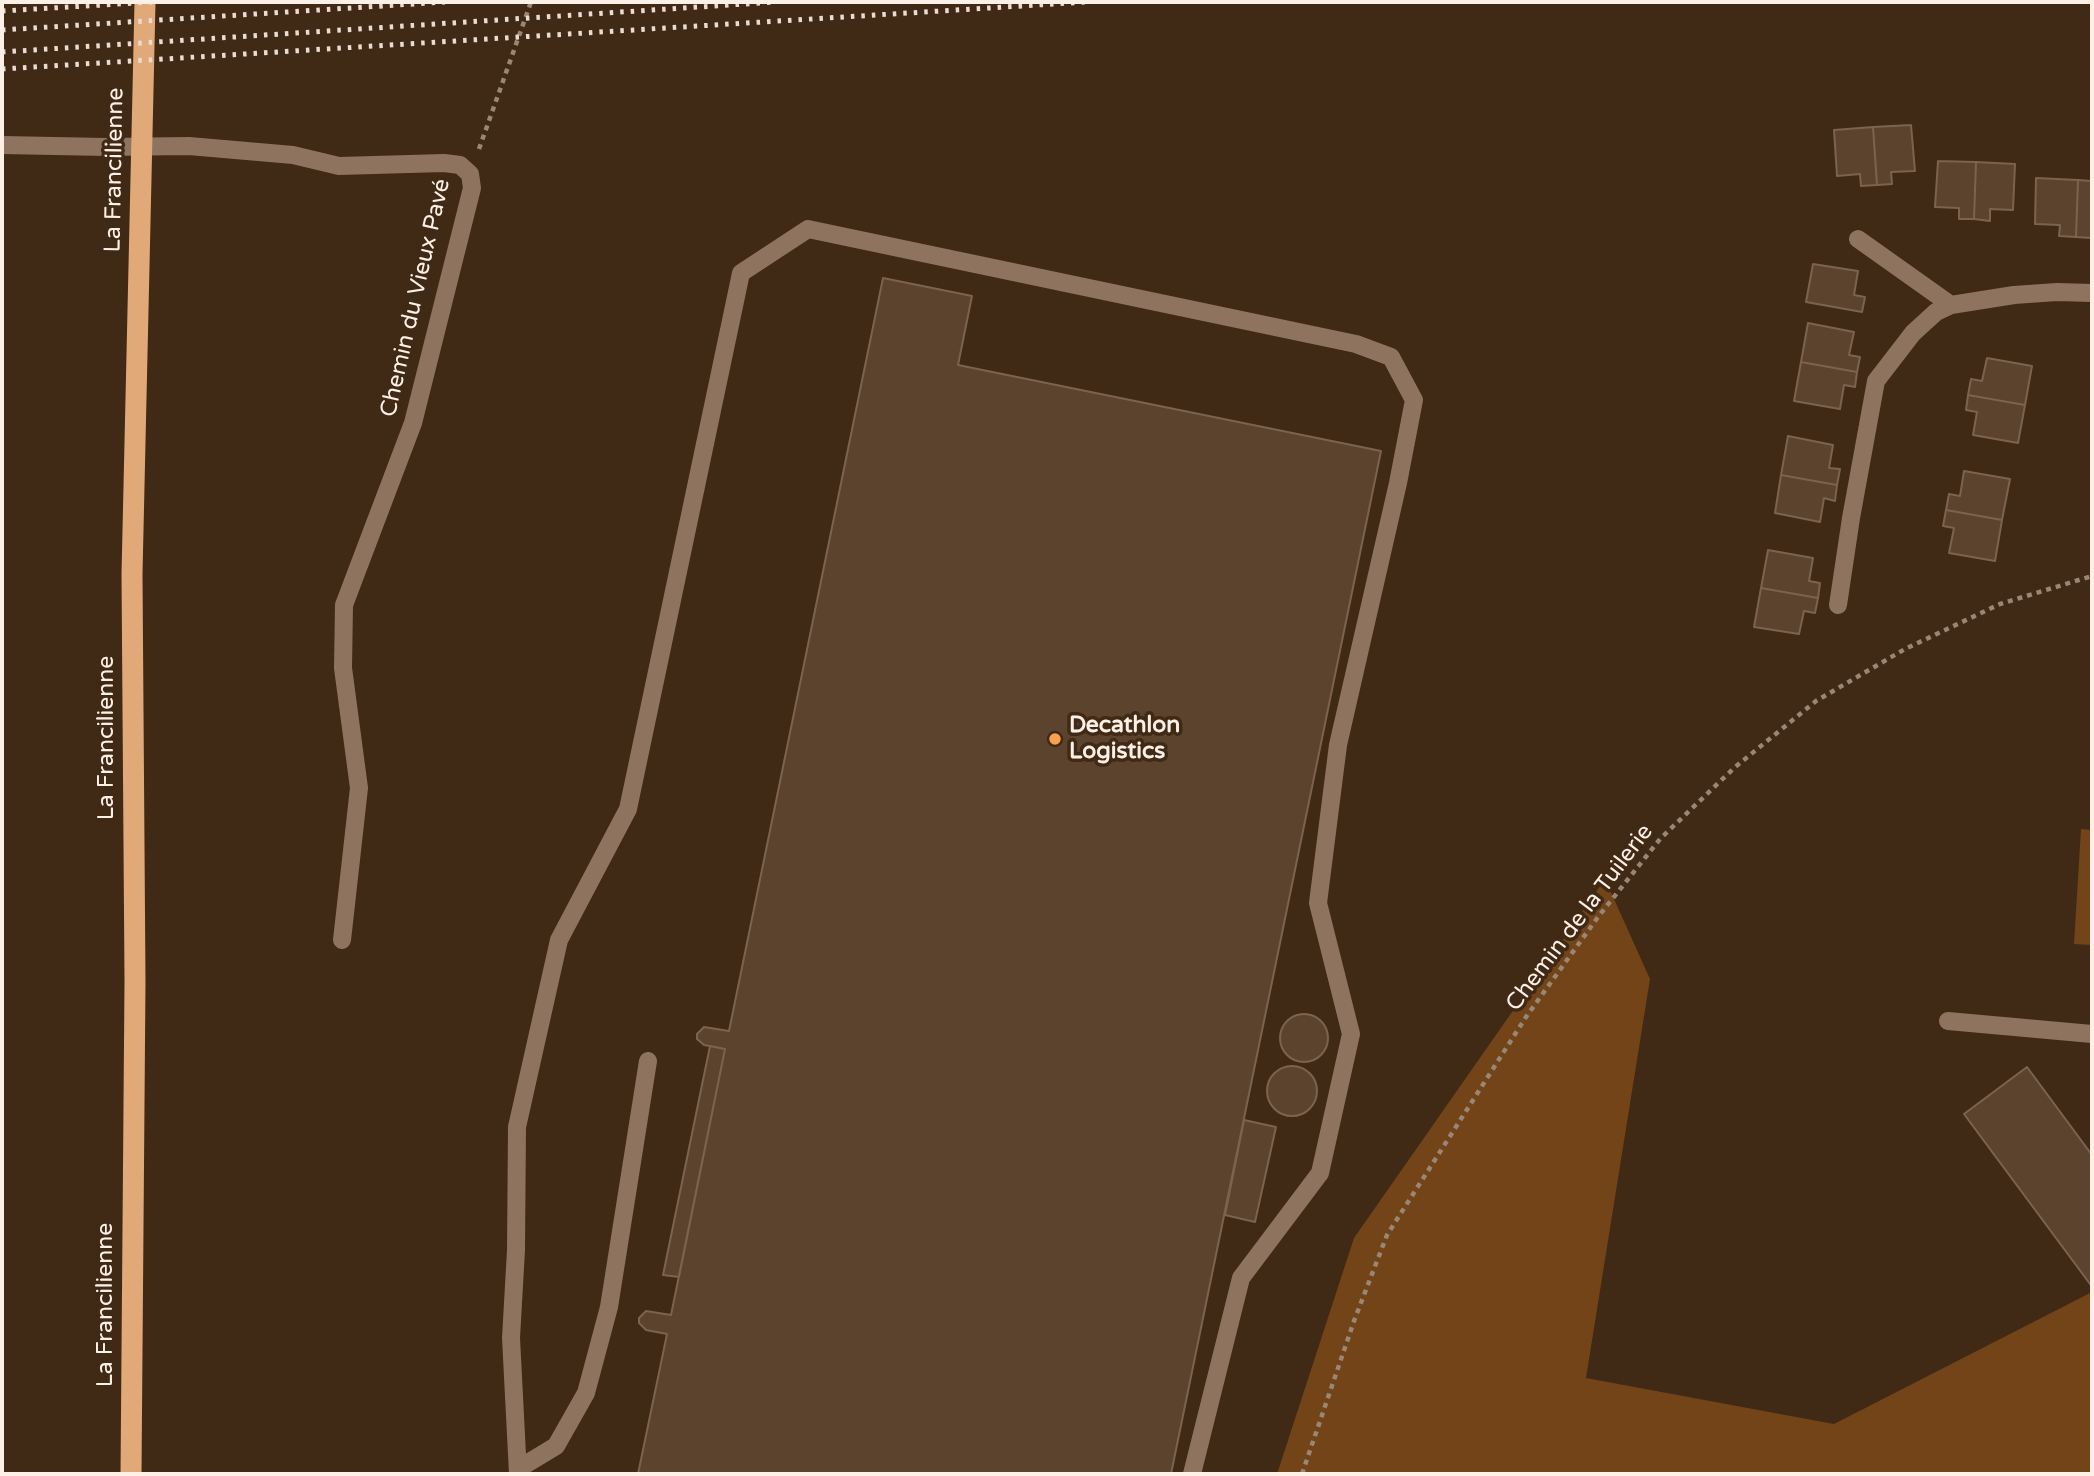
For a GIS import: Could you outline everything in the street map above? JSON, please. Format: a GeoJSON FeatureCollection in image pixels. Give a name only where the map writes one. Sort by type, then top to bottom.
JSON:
{"type":"FeatureCollection","features":[{"type":"Feature","properties":{"kind":"highway","name":"La Francilienne"},"geometry":{"type":"LineString","coordinates":[[131,1474],[135,981],[132,574],[145,2]]}},
{"type":"Feature","properties":{"kind":"street"},"geometry":{"type":"LineString","coordinates":[[2,145],[106,148],[189,146],[293,155],[339,166],[444,163],[460,165],[470,174]]}},
{"type":"Feature","properties":{"kind":"street","name":"Chemin du Vieux Pavé"},"geometry":{"type":"LineString","coordinates":[[342,940],[359,788],[343,668],[344,605],[414,423],[472,188],[470,174]]}},
{"type":"Feature","properties":{"kind":"street"},"geometry":{"type":"LineString","coordinates":[[518,1472],[511,1338],[516,1250],[517,1127],[559,940],[628,809],[741,273],[808,229],[1356,344],[1391,357],[1414,400],[1398,483],[1338,745],[1318,903],[1351,1034],[1320,1172],[1241,1278],[1192,1474]]}},
{"type":"Feature","properties":{"kind":"street"},"geometry":{"type":"LineString","coordinates":[[1858,239],[1951,305]]}},
{"type":"Feature","properties":{"kind":"street"},"geometry":{"type":"LineString","coordinates":[[1838,605],[1876,381],[1913,333],[1936,312],[1951,305],[2014,295],[2092,293]]}},
{"type":"Feature","properties":{"kind":"street"},"geometry":{"type":"LineString","coordinates":[[1948,1021],[2092,1034]]}},
{"type":"Feature","properties":{"kind":"street"},"geometry":{"type":"LineString","coordinates":[[518,1472],[556,1446],[586,1393],[609,1307],[648,1061]]}},
{"type":"Feature","properties":{"kind":"path","name":"Chemin du Vieux Pavé"},"geometry":{"type":"LineString","coordinates":[[470,174],[531,2]]}},
{"type":"Feature","properties":{"kind":"path","name":"Chemin de la Tuilerie"},"geometry":{"type":"LineString","coordinates":[[1302,1474],[1354,1321],[1387,1235],[1526,1017],[1598,917],[1660,839],[1734,768],[1816,701],[1905,649],[2000,604],[2092,576]]}},
{"type":"Feature","properties":{"kind":"shaded area"},"geometry":{"type":"Polygon","coordinates":[[[2081,829],[2092,830],[2092,945],[2074,944],[2081,829]]]}},
{"type":"Feature","properties":{"kind":"shaded area"},"geometry":{"type":"Polygon","coordinates":[[[1605,879],[1650,979],[1586,1378],[1834,1424],[2092,1292],[2092,1474],[1277,1474],[1354,1238],[1605,879]]]}},
{"type":"Feature","properties":{"kind":"building"},"geometry":{"type":"Polygon","coordinates":[[[1911,125],[1915,171],[1891,172],[1892,184],[1877,185],[1873,127],[1911,125]]]}},
{"type":"Feature","properties":{"kind":"building"},"geometry":{"type":"Polygon","coordinates":[[[1873,127],[1877,185],[1861,186],[1860,174],[1837,176],[1834,130],[1873,127]]]}},
{"type":"Feature","properties":{"kind":"building"},"geometry":{"type":"Polygon","coordinates":[[[1938,161],[1976,162],[1974,219],[1959,219],[1959,208],[1935,207],[1938,161]]]}},
{"type":"Feature","properties":{"kind":"building"},"geometry":{"type":"Polygon","coordinates":[[[1976,162],[2015,164],[2013,210],[1990,209],[1990,221],[1974,219],[1976,162]]]}},
{"type":"Feature","properties":{"kind":"building"},"geometry":{"type":"Polygon","coordinates":[[[2036,178],[2078,180],[2076,237],[2059,236],[2060,225],[2035,224],[2036,178]]]}},
{"type":"Feature","properties":{"kind":"building"},"geometry":{"type":"Polygon","coordinates":[[[2078,180],[2092,181],[2091,238],[2076,237],[2078,180]]]}},
{"type":"Feature","properties":{"kind":"building"},"geometry":{"type":"Polygon","coordinates":[[[1813,264],[1858,271],[1854,295],[1865,297],[1862,312],[1806,302],[1813,264]]]}},
{"type":"Feature","properties":{"kind":"building","name":"Decathlon Logistics"},"geometry":{"type":"Polygon","coordinates":[[[883,278],[972,296],[958,365],[1381,451],[1171,1474],[638,1474],[667,1334],[646,1330],[639,1323],[639,1318],[646,1311],[671,1315],[725,1049],[704,1045],[697,1039],[697,1034],[704,1027],[729,1031],[883,278]]]}},
{"type":"Feature","properties":{"kind":"building"},"geometry":{"type":"Polygon","coordinates":[[[1808,323],[1854,332],[1849,355],[1860,357],[1857,372],[1801,362],[1808,323]]]}},
{"type":"Feature","properties":{"kind":"building"},"geometry":{"type":"Polygon","coordinates":[[[1987,358],[2032,366],[2025,405],[1968,395],[1971,379],[1982,381],[1987,358]]]}},
{"type":"Feature","properties":{"kind":"building"},"geometry":{"type":"Polygon","coordinates":[[[1801,362],[1857,372],[1855,387],[1844,385],[1840,409],[1794,401],[1801,362]]]}},
{"type":"Feature","properties":{"kind":"building"},"geometry":{"type":"Polygon","coordinates":[[[1968,395],[2025,405],[2018,443],[1973,435],[1977,412],[1966,410],[1968,395]]]}},
{"type":"Feature","properties":{"kind":"building"},"geometry":{"type":"Polygon","coordinates":[[[1788,436],[1833,445],[1829,468],[1840,469],[1837,485],[1781,475],[1788,436]]]}},
{"type":"Feature","properties":{"kind":"building"},"geometry":{"type":"Polygon","coordinates":[[[1964,471],[2010,479],[2002,520],[1946,510],[1949,494],[1960,496],[1964,471]]]}},
{"type":"Feature","properties":{"kind":"building"},"geometry":{"type":"Polygon","coordinates":[[[1781,475],[1837,485],[1835,501],[1824,498],[1820,522],[1775,513],[1781,475]]]}},
{"type":"Feature","properties":{"kind":"building"},"geometry":{"type":"Polygon","coordinates":[[[1946,510],[2002,520],[1995,561],[1949,553],[1954,528],[1943,526],[1946,510]]]}},
{"type":"Feature","properties":{"kind":"building"},"geometry":{"type":"Polygon","coordinates":[[[1768,550],[1813,558],[1809,581],[1820,583],[1818,598],[1761,588],[1768,550]]]}},
{"type":"Feature","properties":{"kind":"building"},"geometry":{"type":"Polygon","coordinates":[[[1761,588],[1818,598],[1815,613],[1804,611],[1799,634],[1754,627],[1761,588]]]}},
{"type":"Feature","properties":{"kind":"building"},"geometry":{"type":"Polygon","coordinates":[[[1304,1014],[1321,1021],[1328,1038],[1321,1055],[1304,1062],[1287,1055],[1280,1038],[1287,1021],[1304,1014]]]}},
{"type":"Feature","properties":{"kind":"building"},"geometry":{"type":"Polygon","coordinates":[[[710,1046],[725,1049],[679,1277],[663,1275],[710,1046]]]}},
{"type":"Feature","properties":{"kind":"building"},"geometry":{"type":"Polygon","coordinates":[[[1282,1067],[1302,1067],[1316,1081],[1316,1101],[1302,1115],[1282,1115],[1268,1101],[1268,1081],[1282,1067]]]}},
{"type":"Feature","properties":{"kind":"building"},"geometry":{"type":"Polygon","coordinates":[[[2027,1067],[2092,1155],[2090,1284],[1964,1114],[2027,1067]]]}},
{"type":"Feature","properties":{"kind":"building"},"geometry":{"type":"Polygon","coordinates":[[[1244,1120],[1276,1127],[1255,1222],[1225,1215],[1244,1120]]]}},
{"type":"Feature","properties":{"kind":"railway"},"geometry":{"type":"LineString","coordinates":[[2,11],[152,2]]}},
{"type":"Feature","properties":{"kind":"railway"},"geometry":{"type":"LineString","coordinates":[[2,30],[445,2]]}},
{"type":"Feature","properties":{"kind":"railway"},"geometry":{"type":"LineString","coordinates":[[2,52],[776,2]]}},
{"type":"Feature","properties":{"kind":"railway"},"geometry":{"type":"LineString","coordinates":[[2,69],[1086,2]]}},
{"type":"Feature","properties":{"kind":"place","name":"Decathlon Logistics"},"geometry":{"type":"Point","coordinates":[1055,739]}}]}
